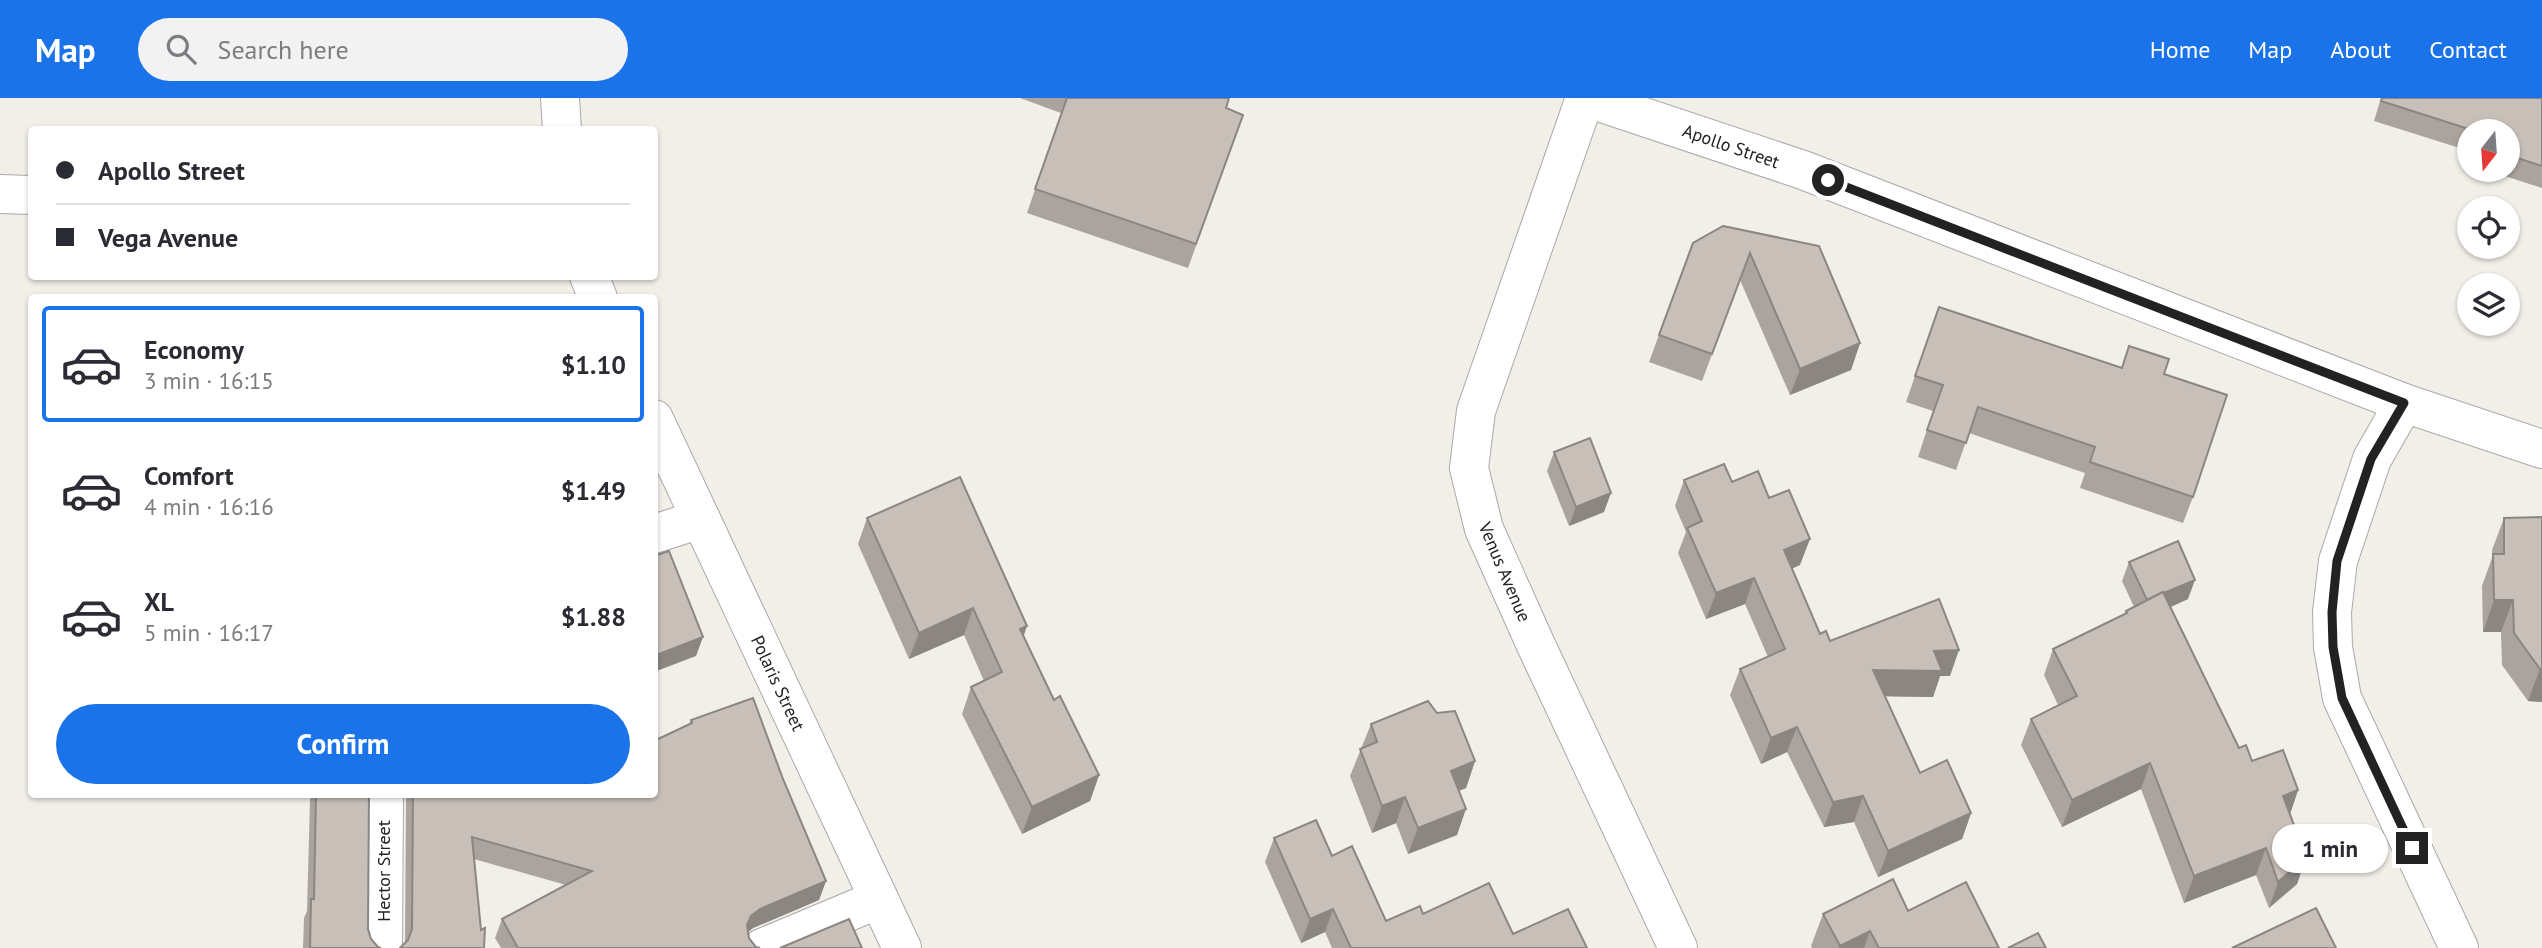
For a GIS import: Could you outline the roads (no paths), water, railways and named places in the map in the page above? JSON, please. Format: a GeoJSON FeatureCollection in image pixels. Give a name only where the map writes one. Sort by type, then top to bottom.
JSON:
{"type":"FeatureCollection","features":[{"type":"Feature","properties":{"kind":"street"},"geometry":{"type":"LineString","coordinates":[[560,98],[562,126]]}},
{"type":"Feature","properties":{"kind":"street","name":"Apollo Street"},"geometry":{"type":"LineString","coordinates":[[1586,98],[1803,170],[2404,403],[2542,449]]}},
{"type":"Feature","properties":{"kind":"street","name":"Venus Avenue"},"geometry":{"type":"LineString","coordinates":[[1586,98],[1476,411],[1469,468],[1484,529],[1678,948]]}},
{"type":"Feature","properties":{"kind":"street"},"geometry":{"type":"LineString","coordinates":[[0,194],[28,195]]}},
{"type":"Feature","properties":{"kind":"street"},"geometry":{"type":"LineString","coordinates":[[2404,403],[2371,459],[2337,561],[2332,612],[2333,647],[2342,698],[2459,948]]}},
{"type":"Feature","properties":{"kind":"street","name":"Polaris Street"},"geometry":{"type":"LineString","coordinates":[[658,428],[902,948]]}},
{"type":"Feature","properties":{"kind":"street"},"geometry":{"type":"LineString","coordinates":[[658,533],[701,519]]}},
{"type":"Feature","properties":{"kind":"street","name":"Hector Street"},"geometry":{"type":"LineString","coordinates":[[383,948],[384,798]]}},
{"type":"Feature","properties":{"kind":"street"},"geometry":{"type":"LineString","coordinates":[[762,948],[879,899]]}}]}
